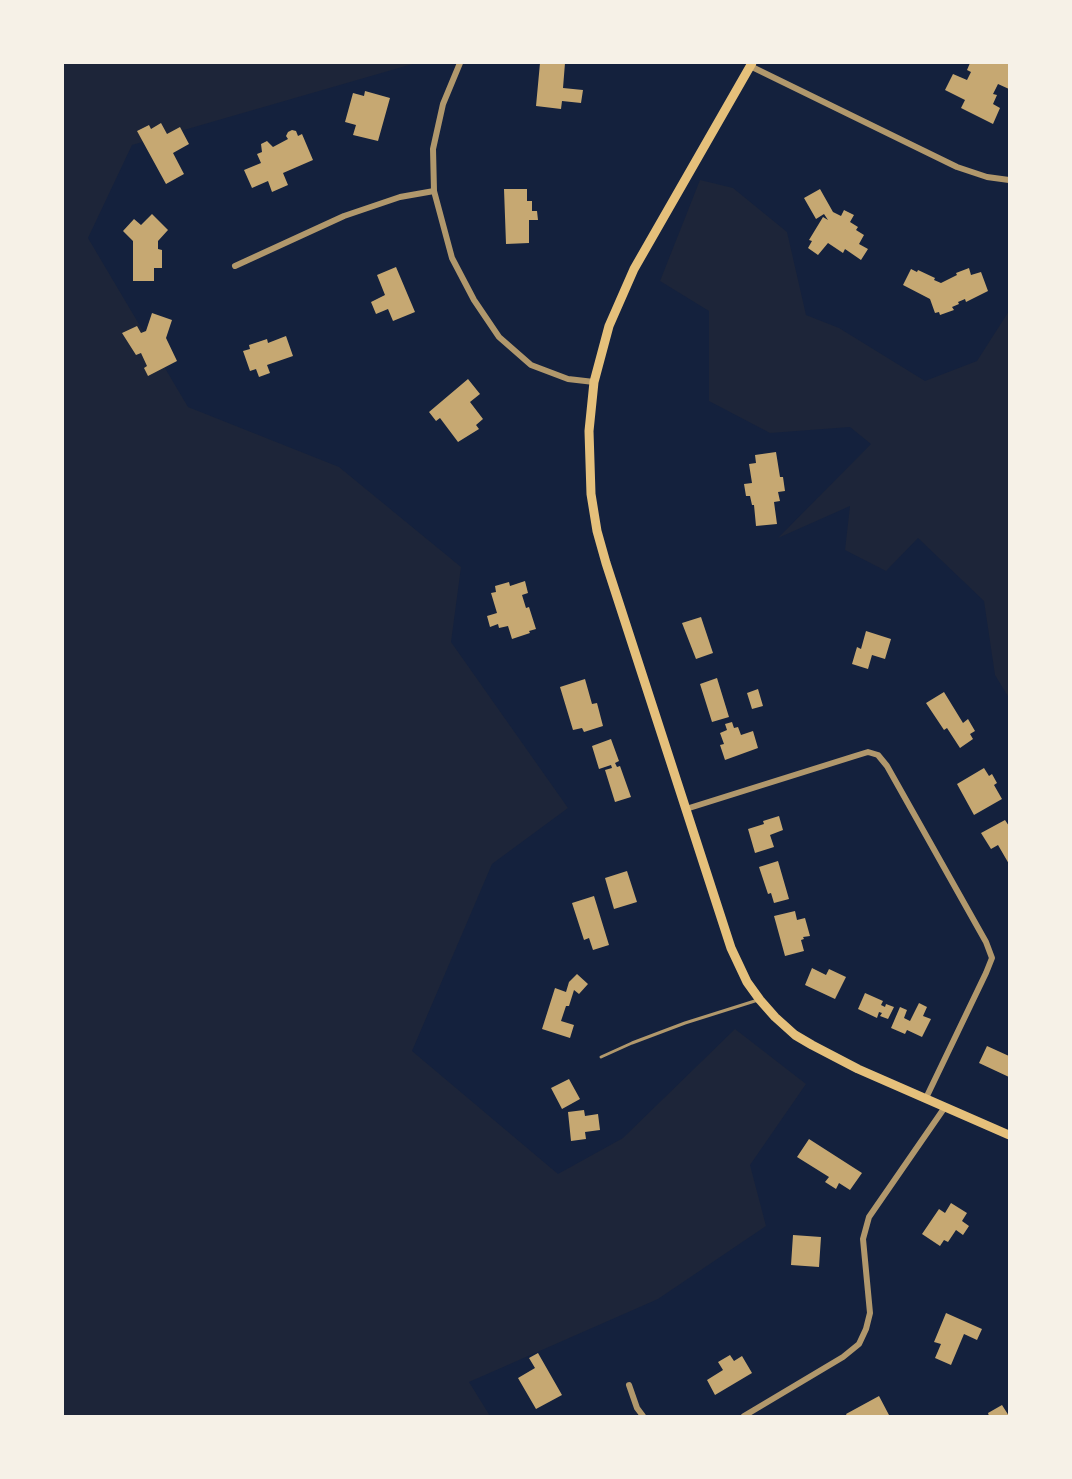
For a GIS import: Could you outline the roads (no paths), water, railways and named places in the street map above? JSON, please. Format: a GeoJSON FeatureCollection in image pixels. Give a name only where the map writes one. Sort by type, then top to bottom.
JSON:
{"type":"FeatureCollection","features":[{"type":"Feature","properties":{"kind":"main road"},"geometry":{"type":"LineString","coordinates":[[751,65],[634,269],[600,353],[591,404],[589,459],[592,503],[597,531],[731,948],[740,970],[760,1000],[795,1035],[812,1045],[858,1069],[1009,1135]]}},
{"type":"Feature","properties":{"kind":"street"},"geometry":{"type":"LineString","coordinates":[[460,63],[443,104],[433,149],[434,191],[452,258],[474,300],[499,337],[531,365],[568,379],[594,382]]}},
{"type":"Feature","properties":{"kind":"street"},"geometry":{"type":"LineString","coordinates":[[751,65],[957,167],[987,177],[1009,180]]}},
{"type":"Feature","properties":{"kind":"street"},"geometry":{"type":"LineString","coordinates":[[235,266],[344,216],[400,197],[434,191]]}},
{"type":"Feature","properties":{"kind":"street"},"geometry":{"type":"LineString","coordinates":[[686,809],[868,752],[878,755],[887,766],[986,942],[992,958],[926,1098]]}},
{"type":"Feature","properties":{"kind":"street"},"geometry":{"type":"LineString","coordinates":[[744,1416],[843,1357],[859,1344],[870,1313],[862,1239],[869,1217],[945,1107]]}},
{"type":"Feature","properties":{"kind":"street"},"geometry":{"type":"LineString","coordinates":[[628,1385],[643,1416]]}},
{"type":"Feature","properties":{"kind":"lane"},"geometry":{"type":"LineString","coordinates":[[601,1058],[632,1043],[685,1023],[760,1000]]}}]}
